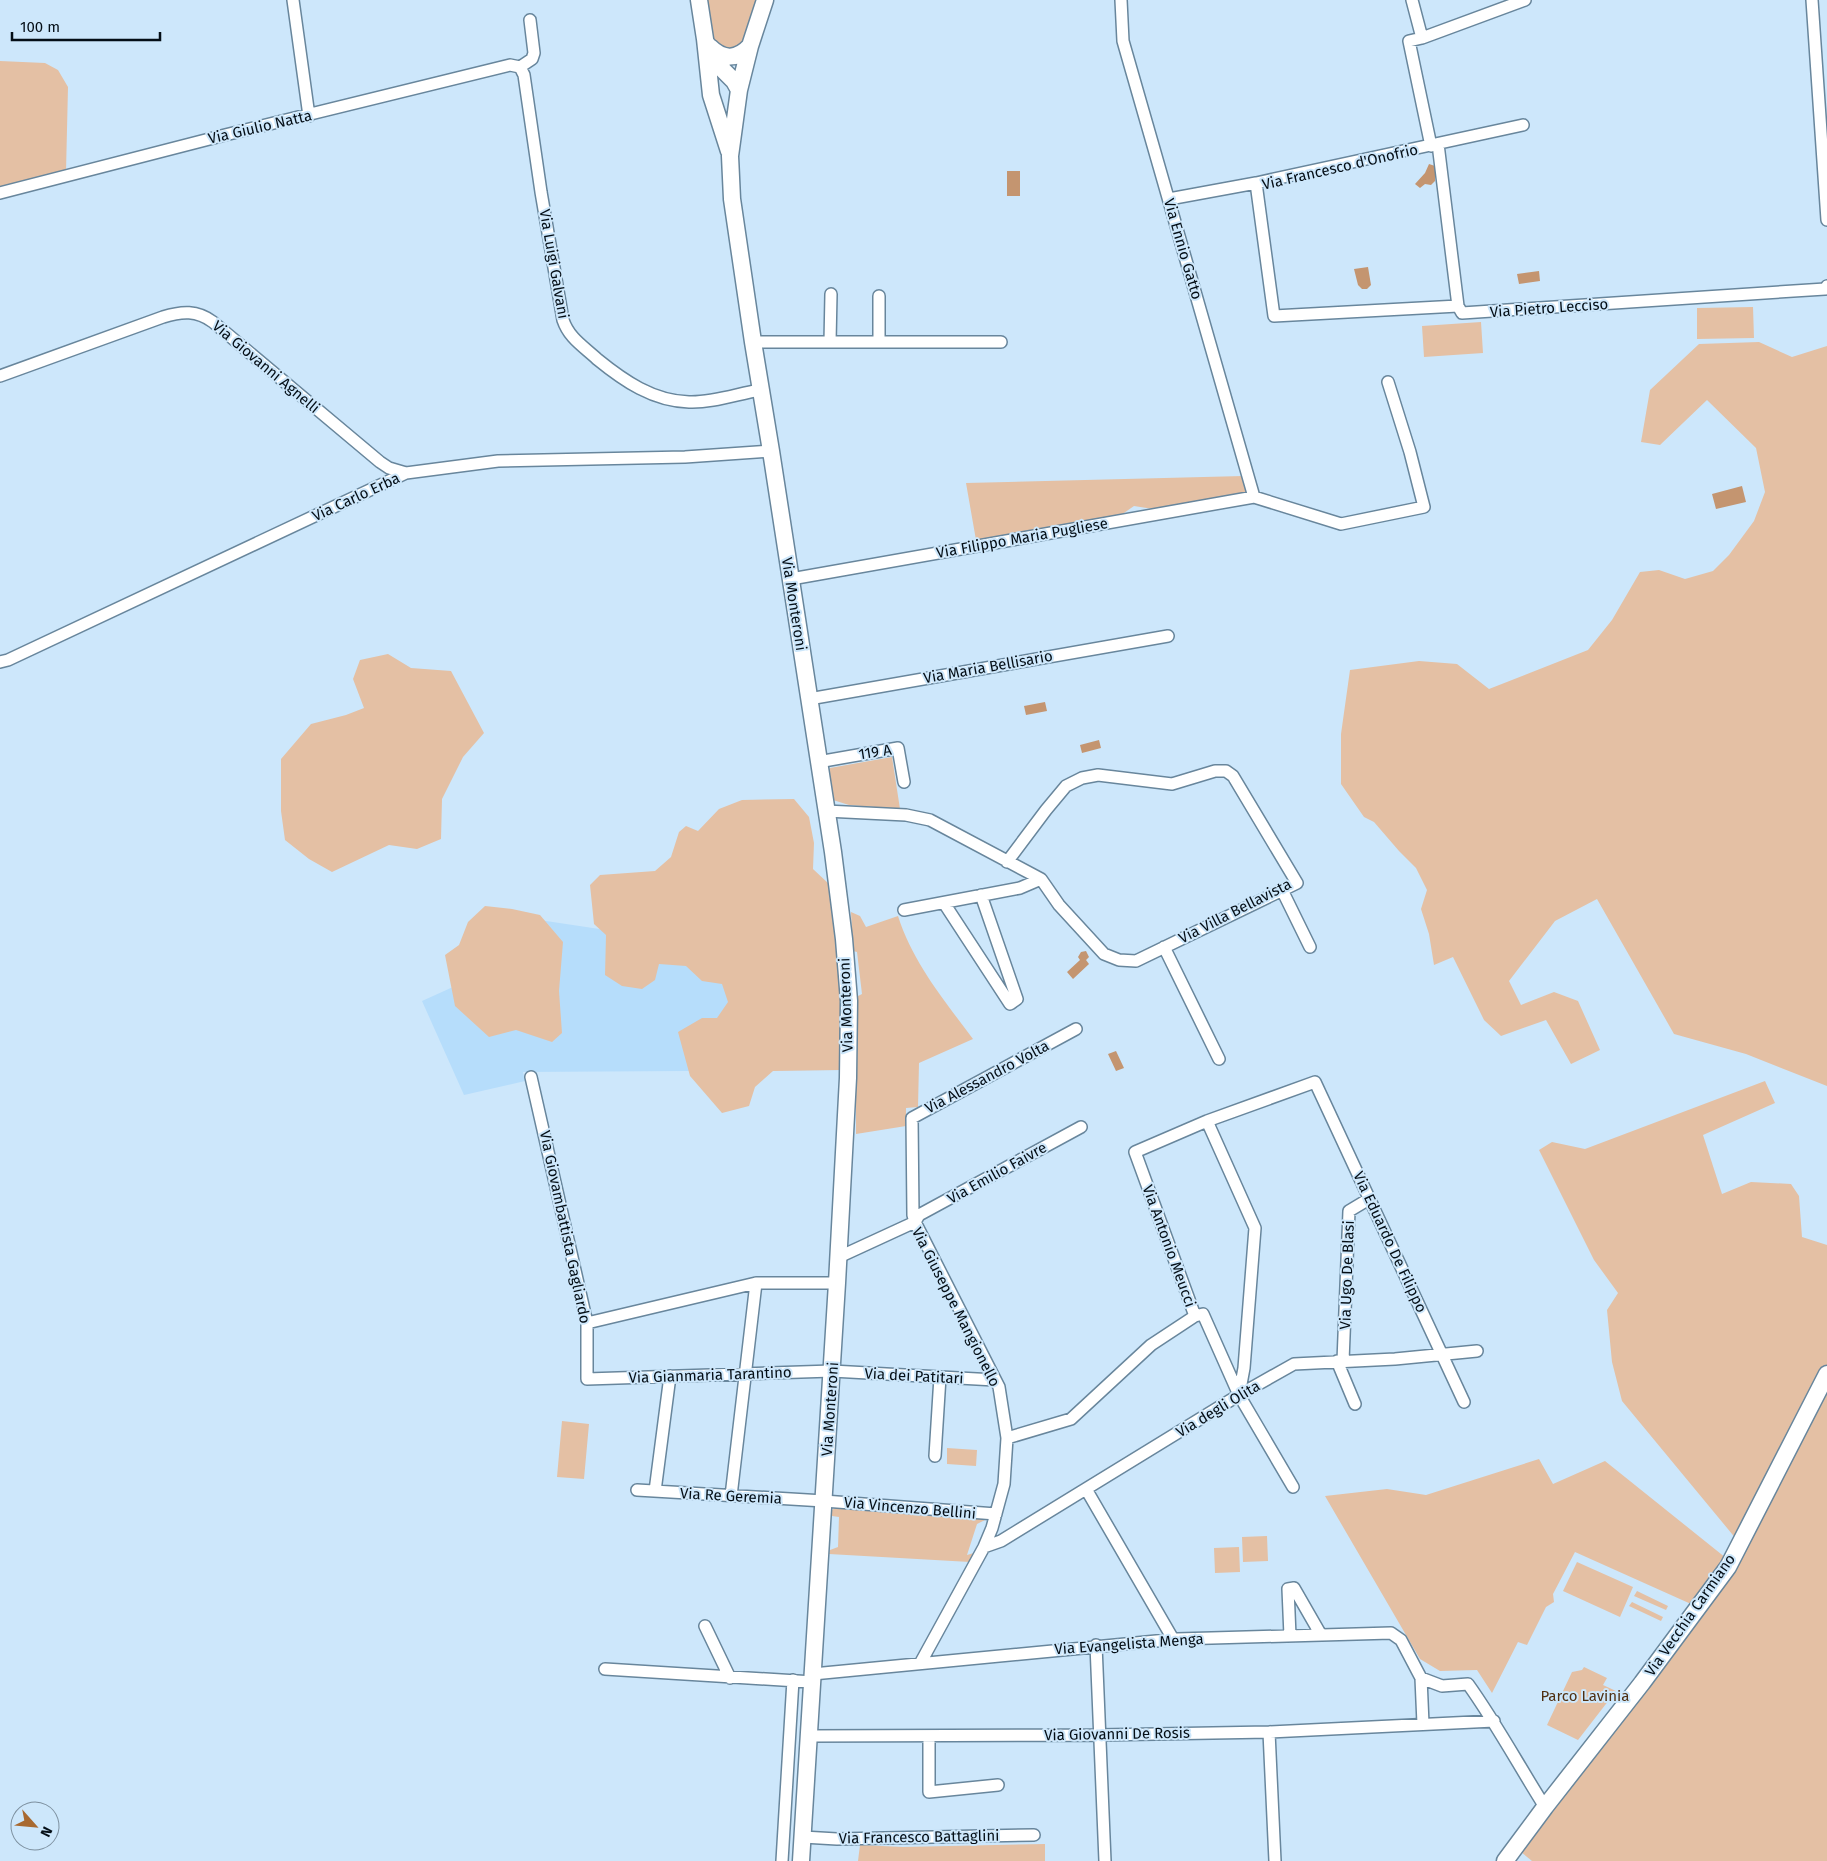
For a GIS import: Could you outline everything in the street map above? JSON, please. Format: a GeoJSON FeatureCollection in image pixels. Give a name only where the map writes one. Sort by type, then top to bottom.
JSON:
{"type":"FeatureCollection","features":[{"type":"Feature","properties":{"kind":"main road","name":"Via Monteroni"},"geometry":{"type":"LineString","coordinates":[[699,0],[707,42],[708,79],[714,109],[730,156]]}},
{"type":"Feature","properties":{"kind":"main road","name":"Via Monteroni"},"geometry":{"type":"LineString","coordinates":[[765,0],[750,46],[739,90],[730,156],[732,198],[752,342],[771,451],[826,811],[842,929],[849,1001],[848,1078],[838,1283],[801,1861]]}},
{"type":"Feature","properties":{"kind":"main road","name":"Via Monteroni"},"geometry":{"type":"LineString","coordinates":[[707,42],[720,67],[734,81],[739,90]]}},
{"type":"Feature","properties":{"kind":"main road"},"geometry":{"type":"LineString","coordinates":[[707,42],[725,57],[735,57],[744,53],[750,46]]}},
{"type":"Feature","properties":{"kind":"main road"},"geometry":{"type":"LineString","coordinates":[[708,79],[714,86],[724,92],[739,90]]}},
{"type":"Feature","properties":{"kind":"main road","name":"Via Vecchia Carmiano"},"geometry":{"type":"LineString","coordinates":[[1505,1861],[1642,1683],[1728,1567],[1827,1374]]}},
{"type":"Feature","properties":{"kind":"street"},"geometry":{"type":"LineString","coordinates":[[293,0],[309,116]]}},
{"type":"Feature","properties":{"kind":"street","name":"Via Ennio Gatto"},"geometry":{"type":"LineString","coordinates":[[1121,0],[1123,41],[1254,497]]}},
{"type":"Feature","properties":{"kind":"street"},"geometry":{"type":"LineString","coordinates":[[1412,0],[1422,38]]}},
{"type":"Feature","properties":{"kind":"street"},"geometry":{"type":"LineString","coordinates":[[1458,306],[1434,145],[1409,41],[1422,38],[1525,0]]}},
{"type":"Feature","properties":{"kind":"street"},"geometry":{"type":"LineString","coordinates":[[1812,0],[1827,220]]}},
{"type":"Feature","properties":{"kind":"street"},"geometry":{"type":"LineString","coordinates":[[520,66],[532,59],[534,53],[530,20]]}},
{"type":"Feature","properties":{"kind":"street","name":"Via Giulio Natta"},"geometry":{"type":"LineString","coordinates":[[0,193],[510,65],[520,66]]}},
{"type":"Feature","properties":{"kind":"street","name":"Via Luigi Galvani"},"geometry":{"type":"LineString","coordinates":[[520,66],[524,75],[563,320],[567,332],[629,383],[644,392],[659,397],[674,401],[690,402],[760,390]]}},
{"type":"Feature","properties":{"kind":"street","name":"Via Francesco d'Onofrio"},"geometry":{"type":"LineString","coordinates":[[1274,316],[1256,183],[1523,125]]}},
{"type":"Feature","properties":{"kind":"street"},"geometry":{"type":"LineString","coordinates":[[1169,199],[1256,183]]}},
{"type":"Feature","properties":{"kind":"street","name":"Via Pietro Lecciso"},"geometry":{"type":"LineString","coordinates":[[1274,316],[1458,306],[1462,313],[1824,289],[1827,286]]}},
{"type":"Feature","properties":{"kind":"street"},"geometry":{"type":"LineString","coordinates":[[830,342],[831,294]]}},
{"type":"Feature","properties":{"kind":"street"},"geometry":{"type":"LineString","coordinates":[[879,296],[880,342]]}},
{"type":"Feature","properties":{"kind":"street","name":"Via Giovanni Agnelli"},"geometry":{"type":"LineString","coordinates":[[0,376],[163,317],[190,312],[206,317],[213,322],[380,462],[389,468],[406,473]]}},
{"type":"Feature","properties":{"kind":"street"},"geometry":{"type":"LineString","coordinates":[[752,342],[1001,342]]}},
{"type":"Feature","properties":{"kind":"street"},"geometry":{"type":"LineString","coordinates":[[1254,497],[1341,524],[1424,507],[1410,452],[1388,382]]}},
{"type":"Feature","properties":{"kind":"street","name":"Via Carlo Erba"},"geometry":{"type":"LineString","coordinates":[[0,662],[8,660],[406,473],[491,461],[685,457],[771,451]]}},
{"type":"Feature","properties":{"kind":"street","name":"Via Filippo Maria Pugliese"},"geometry":{"type":"LineString","coordinates":[[791,579],[1254,497]]}},
{"type":"Feature","properties":{"kind":"street","name":"Via Maria Bellisario"},"geometry":{"type":"LineString","coordinates":[[809,699],[1168,636]]}},
{"type":"Feature","properties":{"kind":"street","name":"119 A"},"geometry":{"type":"LineString","coordinates":[[818,762],[898,748],[904,782]]}},
{"type":"Feature","properties":{"kind":"street","name":"Via Villa Bellavista"},"geometry":{"type":"LineString","coordinates":[[826,811],[906,815],[930,820],[1007,862],[1040,879],[1059,906],[1104,954],[1120,960],[1136,961],[1297,883],[1234,776],[1226,771],[1215,771],[1172,784],[1098,774],[1082,778],[1066,786],[1007,862]]}},
{"type":"Feature","properties":{"kind":"street"},"geometry":{"type":"LineString","coordinates":[[904,910],[1020,888],[1040,879]]}},
{"type":"Feature","properties":{"kind":"street"},"geometry":{"type":"LineString","coordinates":[[1282,890],[1310,947]]}},
{"type":"Feature","properties":{"kind":"street"},"geometry":{"type":"LineString","coordinates":[[944,903],[1010,1004],[1017,999],[981,895]]}},
{"type":"Feature","properties":{"kind":"street"},"geometry":{"type":"LineString","coordinates":[[1164,947],[1219,1059]]}},
{"type":"Feature","properties":{"kind":"street","name":"Via Alessandro Volta"},"geometry":{"type":"LineString","coordinates":[[915,1222],[913,1215],[912,1118],[1076,1028]]}},
{"type":"Feature","properties":{"kind":"street","name":"Via Giovambattista Gagliardo"},"geometry":{"type":"LineString","coordinates":[[531,1077],[587,1323],[587,1379]]}},
{"type":"Feature","properties":{"kind":"street","name":"Via Eduardo De Filippo"},"geometry":{"type":"LineString","coordinates":[[1207,1121],[1315,1082],[1444,1354],[1464,1402]]}},
{"type":"Feature","properties":{"kind":"street"},"geometry":{"type":"LineString","coordinates":[[1207,1121],[1256,1228],[1240,1395]]}},
{"type":"Feature","properties":{"kind":"street","name":"Via Antonio Meucci"},"geometry":{"type":"LineString","coordinates":[[1207,1121],[1135,1152],[1194,1316],[1203,1314],[1240,1395],[1294,1487]]}},
{"type":"Feature","properties":{"kind":"street","name":"Via Emilio Faivre"},"geometry":{"type":"LineString","coordinates":[[915,1222],[919,1215],[1081,1127]]}},
{"type":"Feature","properties":{"kind":"street","name":"Via Ugo De Blasi"},"geometry":{"type":"LineString","coordinates":[[1340,1361],[1349,1212],[1369,1199]]}},
{"type":"Feature","properties":{"kind":"street","name":"Via Giuseppe Mangionello"},"geometry":{"type":"LineString","coordinates":[[839,1256],[915,1222],[998,1387],[1007,1438],[1004,1484],[996,1514],[984,1547],[921,1662]]}},
{"type":"Feature","properties":{"kind":"street"},"geometry":{"type":"LineString","coordinates":[[587,1323],[756,1283],[838,1283]]}},
{"type":"Feature","properties":{"kind":"street"},"geometry":{"type":"LineString","coordinates":[[731,1496],[756,1283]]}},
{"type":"Feature","properties":{"kind":"street"},"geometry":{"type":"LineString","coordinates":[[1007,1438],[1071,1419],[1151,1345],[1194,1316]]}},
{"type":"Feature","properties":{"kind":"street","name":"Via degli Olita"},"geometry":{"type":"LineString","coordinates":[[984,1547],[1001,1540],[1294,1364],[1477,1351]]}},
{"type":"Feature","properties":{"kind":"street"},"geometry":{"type":"LineString","coordinates":[[1340,1361],[1355,1404]]}},
{"type":"Feature","properties":{"kind":"street","name":"Via dei Patitari"},"geometry":{"type":"LineString","coordinates":[[832,1371],[995,1380]]}},
{"type":"Feature","properties":{"kind":"street","name":"Via Gianmaria Tarantino"},"geometry":{"type":"LineString","coordinates":[[587,1379],[832,1371]]}},
{"type":"Feature","properties":{"kind":"street"},"geometry":{"type":"LineString","coordinates":[[655,1491],[670,1376]]}},
{"type":"Feature","properties":{"kind":"street"},"geometry":{"type":"LineString","coordinates":[[935,1456],[940,1377]]}},
{"type":"Feature","properties":{"kind":"street"},"geometry":{"type":"LineString","coordinates":[[1086,1489],[1173,1639]]}},
{"type":"Feature","properties":{"kind":"street","name":"Via Re Geremia"},"geometry":{"type":"LineString","coordinates":[[637,1490],[824,1501]]}},
{"type":"Feature","properties":{"kind":"street","name":"Via Vincenzo Bellini"},"geometry":{"type":"LineString","coordinates":[[824,1501],[996,1514]]}},
{"type":"Feature","properties":{"kind":"street"},"geometry":{"type":"LineString","coordinates":[[1290,1636],[1288,1588],[1294,1588],[1321,1635]]}},
{"type":"Feature","properties":{"kind":"street"},"geometry":{"type":"LineString","coordinates":[[705,1626],[730,1678]]}},
{"type":"Feature","properties":{"kind":"street","name":"Via Evangelista Menga"},"geometry":{"type":"LineString","coordinates":[[605,1670],[793,1680],[921,1662],[1173,1639],[1391,1633],[1401,1640],[1421,1678]]}},
{"type":"Feature","properties":{"kind":"street"},"geometry":{"type":"LineString","coordinates":[[1096,1646],[1105,1861]]}},
{"type":"Feature","properties":{"kind":"street"},"geometry":{"type":"LineString","coordinates":[[1423,1724],[1421,1678],[1442,1686],[1468,1684],[1494,1721],[1518,1766],[1545,1807]]}},
{"type":"Feature","properties":{"kind":"street"},"geometry":{"type":"LineString","coordinates":[[782,1861],[793,1680]]}},
{"type":"Feature","properties":{"kind":"street","name":"Via Giovanni De Rosis"},"geometry":{"type":"LineString","coordinates":[[810,1736],[1100,1735],[1269,1732],[1494,1721]]}},
{"type":"Feature","properties":{"kind":"street"},"geometry":{"type":"LineString","coordinates":[[1269,1732],[1275,1861]]}},
{"type":"Feature","properties":{"kind":"street"},"geometry":{"type":"LineString","coordinates":[[929,1736],[928,1792],[998,1785]]}},
{"type":"Feature","properties":{"kind":"street","name":"Via Francesco Battaglini"},"geometry":{"type":"LineString","coordinates":[[803,1837],[836,1839],[1034,1835]]}},
{"type":"Feature","properties":{"kind":"shaded area"},"geometry":{"type":"Polygon","coordinates":[[[1429,164],[1435,166],[1435,181],[1431,185],[1425,184],[1420,188],[1415,184],[1425,173],[1429,164]]]}},
{"type":"Feature","properties":{"kind":"shaded area"},"geometry":{"type":"Polygon","coordinates":[[[1007,171],[1020,171],[1020,196],[1007,196],[1007,171]]]}},
{"type":"Feature","properties":{"kind":"shaded area"},"geometry":{"type":"Polygon","coordinates":[[[1368,267],[1371,285],[1367,289],[1362,289],[1358,285],[1354,269],[1368,267]]]}},
{"type":"Feature","properties":{"kind":"shaded area"},"geometry":{"type":"Polygon","coordinates":[[[1539,271],[1540,281],[1519,284],[1517,274],[1539,271]]]}},
{"type":"Feature","properties":{"kind":"shaded area"},"geometry":{"type":"Polygon","coordinates":[[[1742,486],[1746,502],[1716,509],[1712,494],[1742,486]]]}},
{"type":"Feature","properties":{"kind":"shaded area"},"geometry":{"type":"Polygon","coordinates":[[[1045,702],[1047,711],[1026,715],[1024,706],[1045,702]]]}},
{"type":"Feature","properties":{"kind":"shaded area"},"geometry":{"type":"Polygon","coordinates":[[[1099,740],[1101,748],[1082,753],[1080,745],[1099,740]]]}},
{"type":"Feature","properties":{"kind":"shaded area"},"geometry":{"type":"Polygon","coordinates":[[[513,916],[606,930],[698,927],[841,1070],[523,1072],[525,1081],[464,1095],[422,1001],[495,968],[513,916]]]}},
{"type":"Feature","properties":{"kind":"shaded area"},"geometry":{"type":"Polygon","coordinates":[[[1086,951],[1089,957],[1086,960],[1089,964],[1073,979],[1067,972],[1080,960],[1078,957],[1081,952],[1086,951]]]}},
{"type":"Feature","properties":{"kind":"shaded area"},"geometry":{"type":"Polygon","coordinates":[[[1116,1051],[1124,1068],[1116,1071],[1108,1054],[1116,1051]]]}},
{"type":"Feature","properties":{"kind":"green space"},"geometry":{"type":"Polygon","coordinates":[[[707,0],[761,0],[746,44],[732,54],[714,42],[707,0]]]}},
{"type":"Feature","properties":{"kind":"green space"},"geometry":{"type":"Polygon","coordinates":[[[0,61],[45,63],[58,70],[68,87],[66,172],[0,189],[0,61]]]}},
{"type":"Feature","properties":{"kind":"green space"},"geometry":{"type":"Polygon","coordinates":[[[1753,307],[1754,338],[1697,339],[1697,308],[1753,307]]]}},
{"type":"Feature","properties":{"kind":"green space"},"geometry":{"type":"Polygon","coordinates":[[[1481,322],[1483,353],[1424,357],[1422,326],[1481,322]]]}},
{"type":"Feature","properties":{"kind":"green space"},"geometry":{"type":"Polygon","coordinates":[[[1759,342],[1792,357],[1827,346],[1827,1086],[1746,1054],[1674,1034],[1597,899],[1555,921],[1509,981],[1521,1005],[1554,992],[1578,1001],[1600,1050],[1571,1064],[1546,1020],[1501,1036],[1484,1020],[1453,957],[1434,965],[1429,934],[1421,909],[1427,890],[1416,868],[1374,822],[1364,817],[1341,784],[1341,734],[1350,670],[1419,661],[1457,664],[1489,689],[1588,650],[1612,620],[1640,572],[1659,570],[1685,579],[1713,571],[1729,555],[1754,521],[1765,492],[1756,448],[1707,400],[1660,445],[1641,442],[1650,390],[1699,344],[1759,342]]]}},
{"type":"Feature","properties":{"kind":"green space"},"geometry":{"type":"Polygon","coordinates":[[[1243,476],[1247,490],[1242,495],[1153,509],[1134,506],[1121,515],[976,540],[966,483],[1243,476]]]}},
{"type":"Feature","properties":{"kind":"green space"},"geometry":{"type":"Polygon","coordinates":[[[388,654],[411,668],[451,671],[484,733],[463,757],[442,799],[441,839],[417,849],[389,845],[332,872],[309,859],[285,840],[281,811],[281,759],[311,724],[364,708],[353,679],[360,660],[388,654]]]}},
{"type":"Feature","properties":{"kind":"green space"},"geometry":{"type":"Polygon","coordinates":[[[892,757],[900,809],[849,805],[833,800],[830,768],[892,757]]]}},
{"type":"Feature","properties":{"kind":"green space"},"geometry":{"type":"Polygon","coordinates":[[[794,799],[809,817],[814,843],[813,869],[829,884],[843,1012],[841,1070],[773,1071],[755,1087],[749,1106],[722,1113],[690,1076],[678,1032],[702,1018],[717,1018],[728,1002],[722,984],[702,981],[686,966],[659,964],[655,980],[642,989],[622,986],[605,975],[606,935],[594,924],[590,885],[600,875],[655,871],[671,857],[679,832],[686,826],[698,831],[719,809],[742,800],[794,799]]]}},
{"type":"Feature","properties":{"kind":"green space"},"geometry":{"type":"Polygon","coordinates":[[[485,906],[540,915],[563,942],[559,991],[562,1033],[552,1042],[516,1030],[489,1037],[455,1006],[445,955],[459,945],[468,922],[485,906]]]}},
{"type":"Feature","properties":{"kind":"green space"},"geometry":{"type":"Polygon","coordinates":[[[851,912],[860,916],[866,927],[898,916],[912,950],[930,980],[973,1039],[919,1063],[918,1107],[906,1108],[906,1126],[856,1134],[856,997],[862,994],[857,952],[853,951],[851,912]]]}},
{"type":"Feature","properties":{"kind":"green space"},"geometry":{"type":"Polygon","coordinates":[[[1765,1081],[1775,1103],[1703,1135],[1722,1194],[1751,1182],[1791,1184],[1799,1196],[1802,1237],[1827,1245],[1827,1366],[1737,1540],[1622,1401],[1612,1362],[1607,1310],[1618,1293],[1594,1260],[1539,1150],[1552,1142],[1585,1149],[1765,1081]]]}},
{"type":"Feature","properties":{"kind":"green space"},"geometry":{"type":"Polygon","coordinates":[[[1827,1388],[1827,1861],[1532,1861],[1521,1852],[1691,1628],[1827,1388]]]}},
{"type":"Feature","properties":{"kind":"green space"},"geometry":{"type":"Polygon","coordinates":[[[562,1421],[589,1424],[584,1479],[557,1477],[562,1421]]]}},
{"type":"Feature","properties":{"kind":"green space"},"geometry":{"type":"Polygon","coordinates":[[[947,1448],[977,1450],[976,1466],[947,1464],[947,1448]]]}},
{"type":"Feature","properties":{"kind":"green space"},"geometry":{"type":"Polygon","coordinates":[[[1539,1459],[1553,1484],[1605,1461],[1726,1558],[1691,1604],[1575,1552],[1553,1594],[1554,1602],[1546,1607],[1527,1645],[1518,1642],[1492,1693],[1477,1670],[1440,1671],[1420,1659],[1325,1496],[1387,1489],[1426,1495],[1539,1459]]]}},
{"type":"Feature","properties":{"kind":"green space"},"geometry":{"type":"Polygon","coordinates":[[[835,1508],[987,1519],[977,1524],[967,1555],[974,1553],[970,1562],[829,1554],[830,1550],[838,1547],[839,1517],[832,1516],[832,1510],[835,1508]]]}},
{"type":"Feature","properties":{"kind":"green space"},"geometry":{"type":"Polygon","coordinates":[[[1267,1536],[1268,1561],[1243,1562],[1242,1537],[1267,1536]]]}},
{"type":"Feature","properties":{"kind":"green space"},"geometry":{"type":"Polygon","coordinates":[[[1239,1547],[1240,1572],[1215,1573],[1214,1548],[1239,1547]]]}},
{"type":"Feature","properties":{"kind":"green space"},"geometry":{"type":"Polygon","coordinates":[[[1577,1562],[1633,1587],[1620,1617],[1563,1591],[1577,1562]]]}},
{"type":"Feature","properties":{"kind":"green space"},"geometry":{"type":"Polygon","coordinates":[[[1637,1591],[1668,1606],[1666,1610],[1634,1596],[1637,1591]]]}},
{"type":"Feature","properties":{"kind":"green space"},"geometry":{"type":"Polygon","coordinates":[[[1632,1602],[1663,1617],[1661,1621],[1629,1606],[1632,1602]]]}},
{"type":"Feature","properties":{"kind":"green space","name":"Parco Lavinia"},"geometry":{"type":"Polygon","coordinates":[[[1584,1667],[1607,1678],[1603,1685],[1616,1691],[1578,1740],[1547,1725],[1572,1672],[1582,1670],[1584,1667]]]}},
{"type":"Feature","properties":{"kind":"green space"},"geometry":{"type":"Polygon","coordinates":[[[1045,1844],[1045,1861],[858,1861],[860,1845],[903,1847],[1045,1844]]]}}]}
